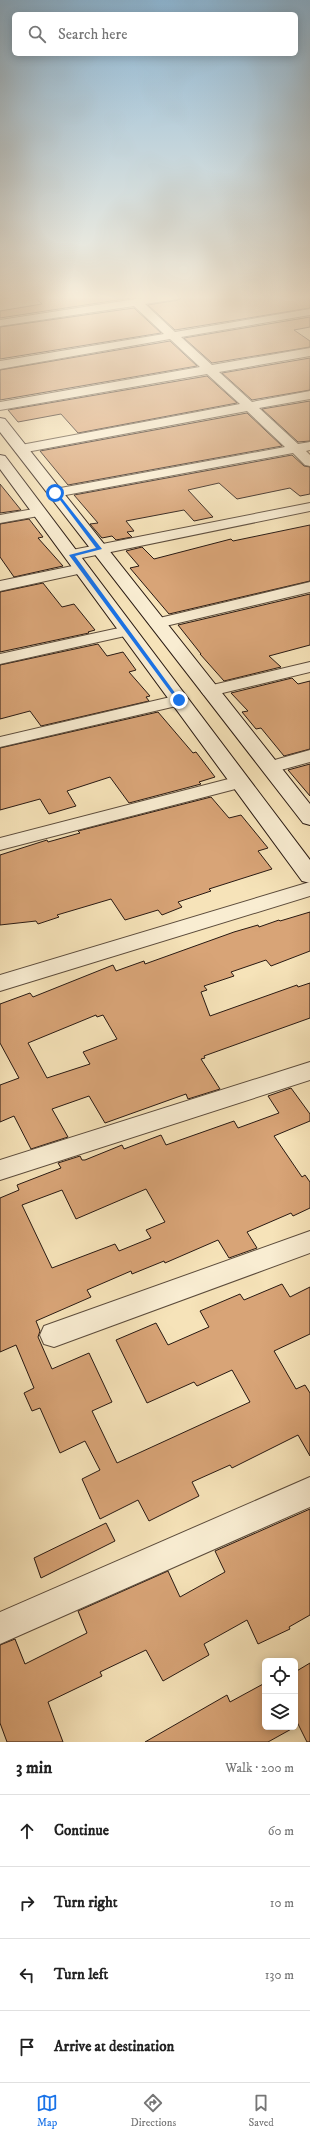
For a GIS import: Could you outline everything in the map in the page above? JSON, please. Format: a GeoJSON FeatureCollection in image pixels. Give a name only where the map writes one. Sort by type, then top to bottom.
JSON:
{"type":"FeatureCollection","features":[{"type":"Feature","properties":{"kind":"main road"},"geometry":{"type":"LineString","coordinates":[[0,422],[310,818]]}},
{"type":"Feature","properties":{"kind":"main road"},"geometry":{"type":"LineString","coordinates":[[0,459],[310,876]]}},
{"type":"Feature","properties":{"kind":"street"},"geometry":{"type":"LineString","coordinates":[[0,406],[167,377]]}},
{"type":"Feature","properties":{"kind":"street"},"geometry":{"type":"LineString","coordinates":[[217,377],[310,462]]}},
{"type":"Feature","properties":{"kind":"street"},"geometry":{"type":"LineString","coordinates":[[21,449],[310,395]]}},
{"type":"Feature","properties":{"kind":"street"},"geometry":{"type":"LineString","coordinates":[[55,493],[310,446]]}},
{"type":"Feature","properties":{"kind":"street"},"geometry":{"type":"LineString","coordinates":[[0,586],[77,562],[99,549],[310,507]]}},
{"type":"Feature","properties":{"kind":"street"},"geometry":{"type":"LineString","coordinates":[[0,519],[39,512]]}},
{"type":"Feature","properties":{"kind":"street"},"geometry":{"type":"LineString","coordinates":[[157,623],[310,587]]}},
{"type":"Feature","properties":{"kind":"street"},"geometry":{"type":"LineString","coordinates":[[0,659],[128,631]]}},
{"type":"Feature","properties":{"kind":"street"},"geometry":{"type":"LineString","coordinates":[[210,691],[310,667]]}},
{"type":"Feature","properties":{"kind":"street"},"geometry":{"type":"LineString","coordinates":[[0,742],[179,700]]}},
{"type":"Feature","properties":{"kind":"street"},"geometry":{"type":"LineString","coordinates":[[270,767],[310,756]]}},
{"type":"Feature","properties":{"kind":"street"},"geometry":{"type":"LineString","coordinates":[[0,844],[240,782]]}},
{"type":"Feature","properties":{"kind":"street"},"geometry":{"type":"LineString","coordinates":[[0,983],[310,890]]}},
{"type":"Feature","properties":{"kind":"street"},"geometry":{"type":"LineString","coordinates":[[0,1170],[310,1071]]}},
{"type":"Feature","properties":{"kind":"street"},"geometry":{"type":"LineString","coordinates":[[54,1335],[310,1242]]}},
{"type":"Feature","properties":{"kind":"street"},"geometry":{"type":"LineString","coordinates":[[0,1628],[310,1492]]}},
{"type":"Feature","properties":{"kind":"building"},"geometry":{"type":"Polygon","coordinates":[[[0,377],[132,377],[0,400],[0,377]]]}},
{"type":"Feature","properties":{"kind":"building"},"geometry":{"type":"Polygon","coordinates":[[[199,377],[208,377],[237,403],[78,433],[61,414],[18,422],[8,410],[199,377]]]}},
{"type":"Feature","properties":{"kind":"building"},"geometry":{"type":"Polygon","coordinates":[[[227,377],[310,377],[310,390],[252,400],[227,377]]]}},
{"type":"Feature","properties":{"kind":"building"},"geometry":{"type":"Polygon","coordinates":[[[310,401],[310,441],[298,442],[262,409],[310,401]]]}},
{"type":"Feature","properties":{"kind":"building"},"geometry":{"type":"Polygon","coordinates":[[[247,413],[282,446],[68,485],[40,451],[247,413]]]}},
{"type":"Feature","properties":{"kind":"building"},"geometry":{"type":"Polygon","coordinates":[[[292,455],[304,466],[310,467],[310,494],[300,496],[290,488],[237,499],[219,483],[188,490],[213,517],[194,521],[184,510],[126,521],[134,531],[127,532],[132,537],[116,540],[112,536],[102,538],[90,524],[98,523],[74,495],[292,455]]]}},
{"type":"Feature","properties":{"kind":"building"},"geometry":{"type":"Polygon","coordinates":[[[0,484],[21,510],[0,513],[0,484]]]}},
{"type":"Feature","properties":{"kind":"building"},"geometry":{"type":"Polygon","coordinates":[[[29,519],[43,537],[38,538],[63,566],[14,577],[0,557],[0,524],[29,519]]]}},
{"type":"Feature","properties":{"kind":"building"},"geometry":{"type":"Polygon","coordinates":[[[310,525],[310,581],[169,614],[130,568],[139,566],[126,551],[142,547],[154,559],[231,539],[233,541],[310,525]]]}},
{"type":"Feature","properties":{"kind":"building"},"geometry":{"type":"Polygon","coordinates":[[[43,583],[62,607],[74,604],[95,630],[88,632],[89,633],[0,652],[0,592],[43,583]]]}},
{"type":"Feature","properties":{"kind":"building"},"geometry":{"type":"Polygon","coordinates":[[[310,594],[310,645],[269,656],[281,667],[224,681],[200,654],[178,625],[310,594]]]}},
{"type":"Feature","properties":{"kind":"building"},"geometry":{"type":"Polygon","coordinates":[[[98,644],[107,656],[123,652],[136,670],[129,672],[150,696],[146,697],[149,701],[41,726],[30,711],[0,719],[0,665],[98,644]]]}},
{"type":"Feature","properties":{"kind":"building"},"geometry":{"type":"Polygon","coordinates":[[[292,678],[298,684],[310,681],[310,749],[284,756],[261,728],[256,729],[242,712],[248,711],[231,693],[292,678]]]}},
{"type":"Feature","properties":{"kind":"building"},"geometry":{"type":"Polygon","coordinates":[[[158,712],[193,753],[196,752],[215,777],[199,782],[201,784],[129,803],[110,777],[67,791],[76,806],[49,814],[40,799],[0,810],[0,748],[158,712]]]}},
{"type":"Feature","properties":{"kind":"building"},"geometry":{"type":"Polygon","coordinates":[[[310,764],[310,796],[288,770],[310,764]]]}},
{"type":"Feature","properties":{"kind":"building"},"geometry":{"type":"Polygon","coordinates":[[[211,797],[229,818],[241,815],[268,848],[258,851],[272,869],[209,889],[211,891],[178,902],[182,907],[162,915],[158,910],[125,920],[111,899],[57,915],[59,917],[38,924],[36,921],[0,925],[0,855],[47,840],[48,842],[80,833],[78,831],[211,797]]]}},
{"type":"Feature","properties":{"kind":"building"},"geometry":{"type":"Polygon","coordinates":[[[310,912],[310,951],[271,966],[266,960],[231,972],[234,976],[204,986],[207,990],[201,992],[210,1016],[297,985],[298,987],[310,983],[310,1018],[204,1056],[205,1058],[201,1059],[220,1089],[188,1099],[186,1094],[105,1123],[89,1096],[52,1109],[68,1137],[31,1149],[14,1116],[0,1122],[0,1085],[19,1078],[0,1043],[0,1004],[30,993],[33,997],[113,965],[116,971],[144,961],[145,964],[234,932],[258,925],[259,927],[279,920],[280,921],[310,912]],[[96,1015],[28,1043],[47,1078],[90,1064],[83,1052],[117,1039],[103,1015],[97,1017],[96,1015]]]}},
{"type":"Feature","properties":{"kind":"building"},"geometry":{"type":"Polygon","coordinates":[[[291,1088],[310,1114],[310,1121],[274,1136],[302,1177],[305,1175],[310,1182],[310,1208],[293,1216],[291,1213],[247,1232],[257,1248],[229,1258],[218,1240],[165,1263],[164,1261],[132,1274],[131,1271],[87,1290],[91,1297],[36,1321],[40,1331],[38,1337],[52,1369],[89,1353],[112,1402],[92,1411],[117,1463],[250,1402],[232,1370],[197,1386],[194,1382],[147,1403],[116,1340],[156,1323],[168,1345],[209,1327],[200,1311],[240,1294],[244,1300],[282,1284],[290,1297],[310,1287],[310,1334],[274,1351],[296,1389],[305,1385],[310,1393],[310,1456],[298,1435],[232,1468],[230,1465],[192,1482],[199,1496],[149,1521],[138,1500],[100,1519],[82,1479],[100,1470],[85,1441],[60,1453],[40,1408],[32,1411],[24,1393],[34,1388],[16,1345],[0,1352],[0,1198],[19,1190],[17,1185],[61,1168],[58,1163],[80,1156],[82,1160],[85,1160],[122,1145],[124,1149],[161,1135],[166,1145],[234,1121],[238,1128],[279,1113],[268,1096],[291,1088]],[[146,1189],[76,1219],[62,1190],[22,1205],[52,1268],[115,1244],[119,1251],[151,1238],[146,1230],[165,1222],[146,1189]]]}},
{"type":"Feature","properties":{"kind":"building"},"geometry":{"type":"Polygon","coordinates":[[[310,1509],[310,1615],[289,1627],[290,1629],[258,1644],[247,1620],[204,1644],[209,1655],[163,1681],[146,1650],[100,1672],[102,1676],[48,1702],[63,1742],[7,1742],[0,1723],[0,1645],[15,1639],[25,1664],[87,1633],[78,1611],[168,1571],[180,1597],[225,1572],[215,1551],[310,1509]]]}},
{"type":"Feature","properties":{"kind":"building"},"geometry":{"type":"Polygon","coordinates":[[[106,1523],[115,1541],[41,1578],[34,1558],[106,1523]]]}},
{"type":"Feature","properties":{"kind":"building"},"geometry":{"type":"Polygon","coordinates":[[[310,1663],[310,1742],[307,1742],[298,1724],[298,1670],[310,1663]]]}},
{"type":"Feature","properties":{"kind":"building"},"geometry":{"type":"Polygon","coordinates":[[[262,1685],[262,1730],[290,1730],[268,1742],[145,1742],[227,1695],[230,1702],[262,1685]]]}},
{"type":"Feature","properties":{"kind":"route"},"geometry":{"type":"LineString","coordinates":[[55,493],[99,549],[72,555],[179,700]]}}]}
